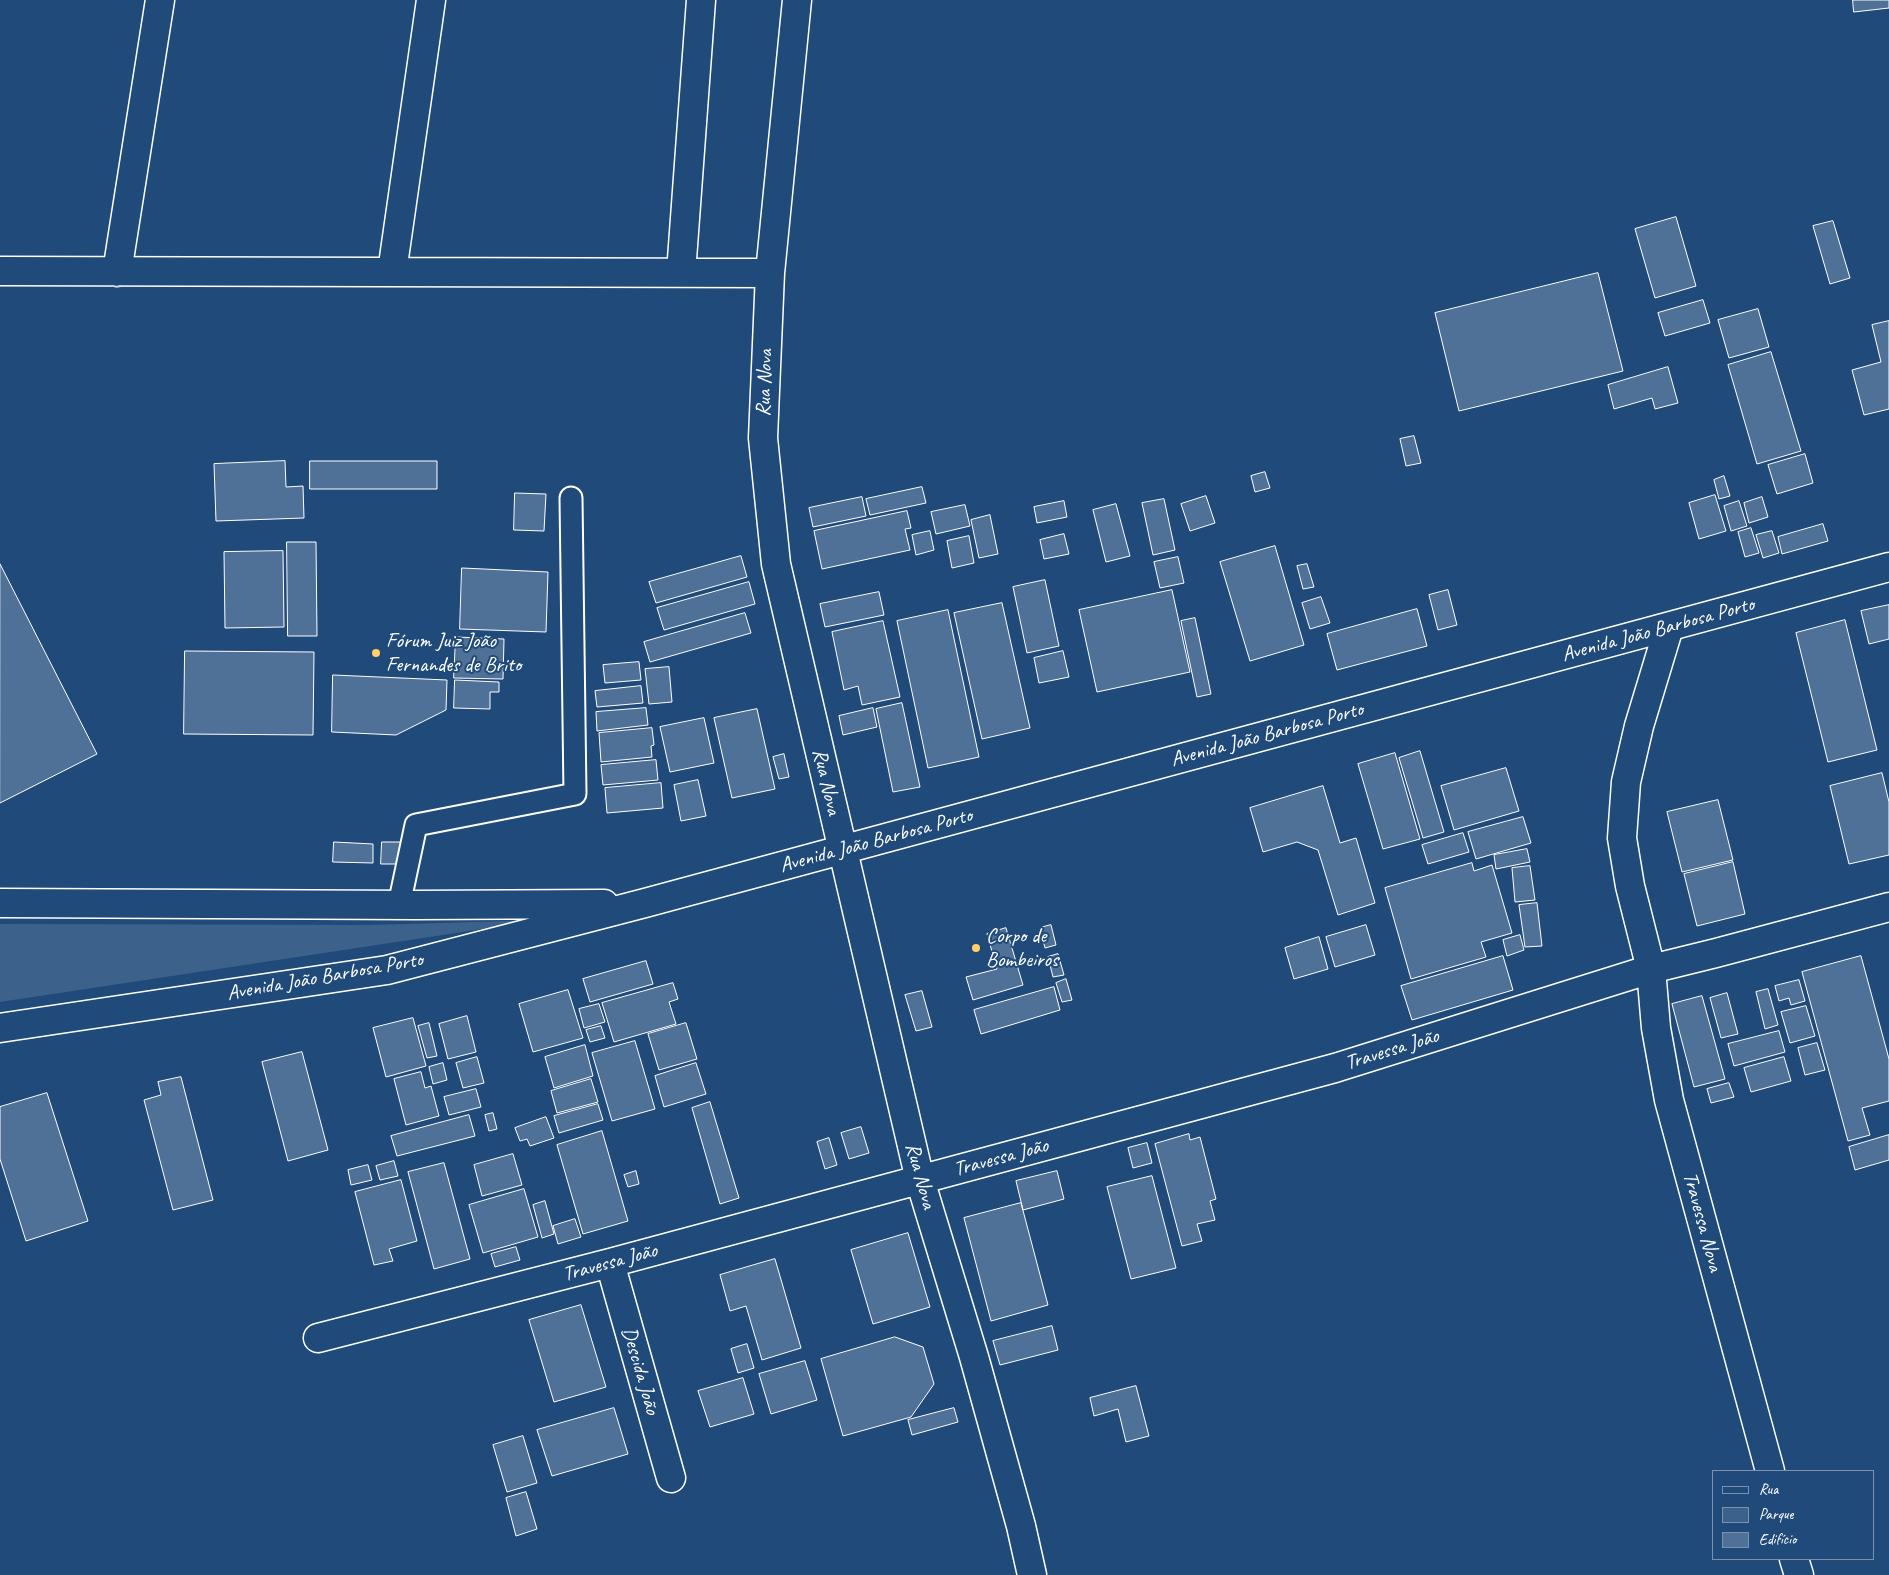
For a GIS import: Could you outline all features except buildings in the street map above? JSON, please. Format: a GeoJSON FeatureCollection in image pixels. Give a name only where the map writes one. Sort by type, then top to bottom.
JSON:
{"type":"FeatureCollection","features":[{"type":"Feature","properties":{"kind":"street"},"geometry":{"type":"LineString","coordinates":[[117,272],[160,0]]}},
{"type":"Feature","properties":{"kind":"street"},"geometry":{"type":"LineString","coordinates":[[392,272],[432,0]]}},
{"type":"Feature","properties":{"kind":"street"},"geometry":{"type":"LineString","coordinates":[[681,273],[702,0]]}},
{"type":"Feature","properties":{"kind":"street","name":"Rua Nova"},"geometry":{"type":"LineString","coordinates":[[798,0],[770,273],[763,438],[776,564],[920,1180],[974,1357],[1021,1526],[1032,1575]]}},
{"type":"Feature","properties":{"kind":"street"},"geometry":{"type":"LineString","coordinates":[[0,271],[770,273]]}},
{"type":"Feature","properties":{"kind":"street","name":"Avenida João Barbosa Porto"},"geometry":{"type":"LineString","coordinates":[[0,1028],[387,970],[645,903],[1889,567]]}},
{"type":"Feature","properties":{"kind":"street","name":"Travessa Nova"},"geometry":{"type":"LineString","coordinates":[[1668,627],[1639,726],[1626,782],[1622,838],[1630,886],[1651,969],[1656,1028],[1669,1100],[1770,1470]]}},
{"type":"Feature","properties":{"kind":"street","name":"Avenida João Barbosa Porto"},"geometry":{"type":"LineString","coordinates":[[0,904],[400,905],[645,903]]}},
{"type":"Feature","properties":{"kind":"street","name":"Travessa João"},"geometry":{"type":"LineString","coordinates":[[318,1338],[610,1263],[1335,1068],[1651,969],[1889,907]]}},
{"type":"Feature","properties":{"kind":"street","name":"Descida João"},"geometry":{"type":"LineString","coordinates":[[610,1263],[671,1478]]}},
{"type":"Feature","properties":{"kind":"street"},"geometry":{"type":"LineString","coordinates":[[1794,1560],[1798,1575]]}},
{"type":"Feature","properties":{"kind":"lane"},"geometry":{"type":"LineString","coordinates":[[400,905],[416,825],[575,794],[571,498]]}},
{"type":"Feature","properties":{"kind":"green space"},"geometry":{"type":"Polygon","coordinates":[[[542,920],[0,1002],[0,924],[370,925],[542,920]]]}},
{"type":"Feature","properties":{"kind":"place","name":"Fórum Juiz João Fernandes de Brito"},"geometry":{"type":"Point","coordinates":[376,653]}},
{"type":"Feature","properties":{"kind":"place","name":"Corpo de Bombeiros"},"geometry":{"type":"Point","coordinates":[976,948]}}]}
